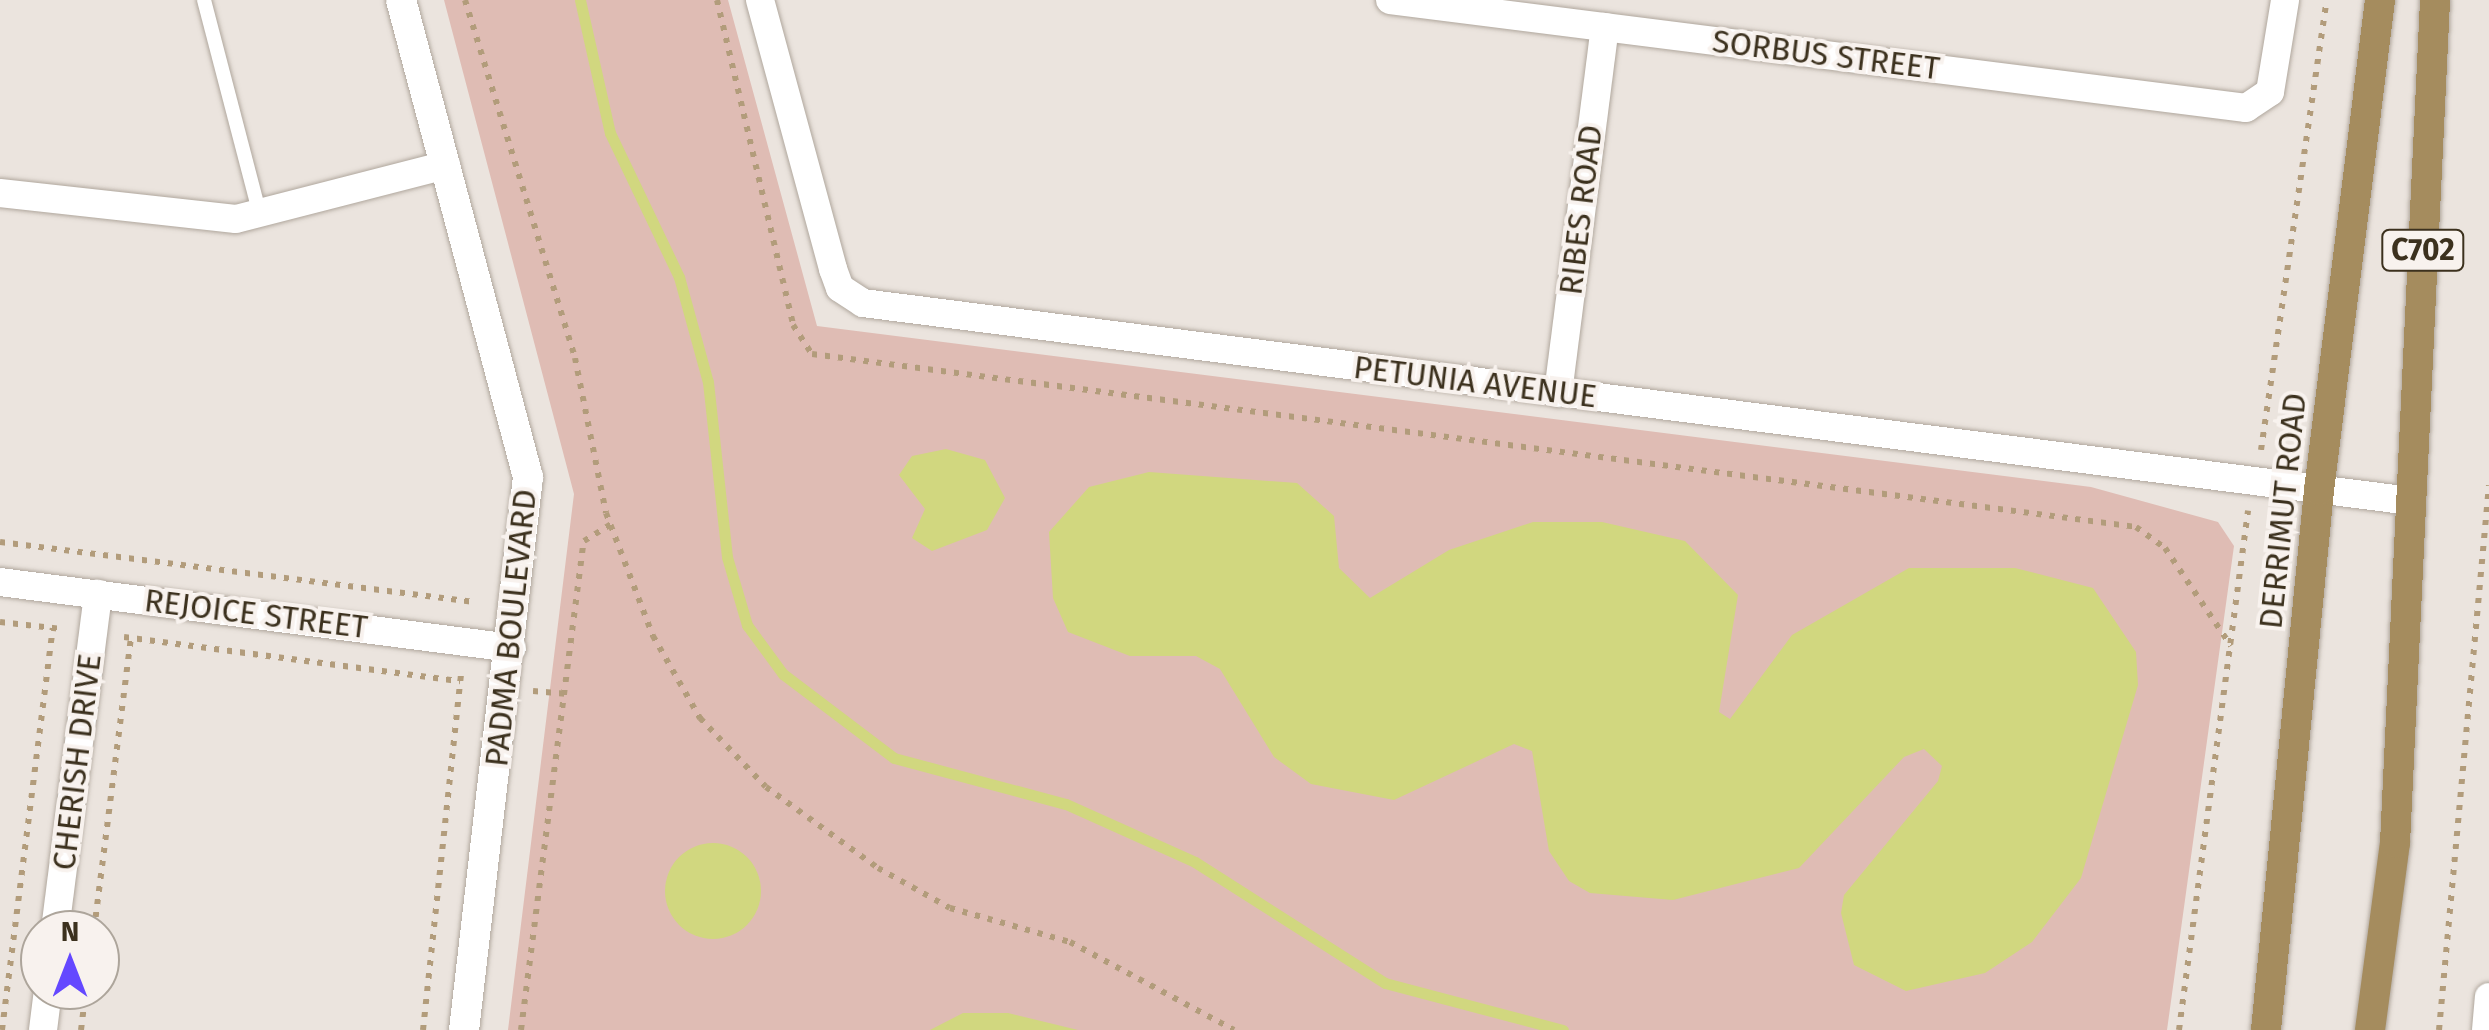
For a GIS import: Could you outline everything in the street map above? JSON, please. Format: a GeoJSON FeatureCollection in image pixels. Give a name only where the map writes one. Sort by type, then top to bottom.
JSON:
{"type":"FeatureCollection","features":[{"type":"Feature","properties":{"kind":"main road","name":"DERRIMUT ROAD"},"geometry":{"type":"LineString","coordinates":[[2266,1030],[2318,490],[2380,0]]}},
{"type":"Feature","properties":{"kind":"main road","name":"C702"},"geometry":{"type":"LineString","coordinates":[[2370,1030],[2396,843],[2435,0]]}},
{"type":"Feature","properties":{"kind":"street","name":"PADMA BOULEVARD"},"geometry":{"type":"LineString","coordinates":[[401,0],[528,477],[512,648],[464,1030]]}},
{"type":"Feature","properties":{"kind":"street","name":"PETUNIA AVENUE"},"geometry":{"type":"LineString","coordinates":[[760,0],[849,297],[2412,500]]}},
{"type":"Feature","properties":{"kind":"street","name":"SORBUS STREET"},"geometry":{"type":"LineString","coordinates":[[1390,0],[1464,5],[1604,27],[2229,107],[2260,102],[2276,70],[2285,0]]}},
{"type":"Feature","properties":{"kind":"street","name":"RIBES ROAD"},"geometry":{"type":"LineString","coordinates":[[1558,392],[1604,27]]}},
{"type":"Feature","properties":{"kind":"street"},"geometry":{"type":"LineString","coordinates":[[0,193],[212,219],[260,216],[446,165]]}},
{"type":"Feature","properties":{"kind":"street","name":"REJOICE STREET"},"geometry":{"type":"LineString","coordinates":[[0,582],[512,648]]}},
{"type":"Feature","properties":{"kind":"street","name":"CHERISH DRIVE"},"geometry":{"type":"LineString","coordinates":[[58,910],[98,594]]}},
{"type":"Feature","properties":{"kind":"street"},"geometry":{"type":"LineString","coordinates":[[2486,1030],[2489,997]]}},
{"type":"Feature","properties":{"kind":"lane"},"geometry":{"type":"LineString","coordinates":[[204,0],[260,216]]}},
{"type":"Feature","properties":{"kind":"path"},"geometry":{"type":"LineString","coordinates":[[465,0],[576,358],[611,524],[653,636],[700,718],[766,787],[950,908],[1070,942],[1234,1030]]}},
{"type":"Feature","properties":{"kind":"path"},"geometry":{"type":"LineString","coordinates":[[2439,1030],[2489,485]]}},
{"type":"Feature","properties":{"kind":"path"},"geometry":{"type":"LineString","coordinates":[[522,1030],[584,542],[611,524]]}},
{"type":"Feature","properties":{"kind":"path"},"geometry":{"type":"LineString","coordinates":[[0,542],[478,602],[480,587]]}},
{"type":"Feature","properties":{"kind":"path"},"geometry":{"type":"LineString","coordinates":[[460,680],[470,601]]}},
{"type":"Feature","properties":{"kind":"path"},"geometry":{"type":"LineString","coordinates":[[0,622],[460,680],[467,684],[424,1030]]}},
{"type":"Feature","properties":{"kind":"path"},"geometry":{"type":"LineString","coordinates":[[2,1030],[53,628]]}},
{"type":"Feature","properties":{"kind":"path"},"geometry":{"type":"LineString","coordinates":[[97,910],[131,638]]}},
{"type":"Feature","properties":{"kind":"shaded area"},"geometry":{"type":"Polygon","coordinates":[[[444,0],[728,0],[817,326],[2091,487],[2218,522],[2234,546],[2167,1030],[508,1030],[574,494],[444,0]]]}},
{"type":"Feature","properties":{"kind":"shaded area"},"geometry":{"type":"Polygon","coordinates":[[[946,449],[985,460],[1005,498],[987,530],[932,551],[912,538],[925,509],[899,475],[912,456],[946,449]]]}},
{"type":"Feature","properties":{"kind":"shaded area"},"geometry":{"type":"Polygon","coordinates":[[[1149,472],[1297,483],[1334,516],[1339,568],[1370,598],[1449,550],[1533,522],[1602,522],[1685,541],[1738,595],[1719,712],[1730,719],[1792,635],[1909,568],[2015,568],[2093,588],[2136,652],[2138,685],[2081,878],[2032,942],[1985,973],[1906,991],[1854,965],[1841,913],[1844,895],[1938,781],[1942,766],[1924,749],[1904,757],[1799,868],[1673,900],[1590,893],[1569,881],[1549,851],[1532,751],[1514,744],[1394,800],[1311,784],[1274,757],[1220,669],[1196,656],[1130,656],[1068,632],[1053,598],[1049,532],[1089,487],[1149,472]]]}},
{"type":"Feature","properties":{"kind":"shaded area"},"geometry":{"type":"Polygon","coordinates":[[[713,843],[731,847],[747,857],[757,873],[761,891],[757,909],[747,925],[731,935],[713,939],[695,935],[679,925],[669,909],[665,891],[669,873],[679,857],[695,847],[713,843]]]}},
{"type":"Feature","properties":{"kind":"shaded area"},"geometry":{"type":"Polygon","coordinates":[[[963,1013],[1008,1013],[1078,1030],[930,1030],[963,1013]]]}},
{"type":"Feature","properties":{"kind":"waterway"},"geometry":{"type":"LineString","coordinates":[[580,0],[610,133],[679,277],[708,382],[727,557],[747,625],[783,674],[894,758],[1066,804],[1195,862],[1385,983],[1563,1030]]}}]}
